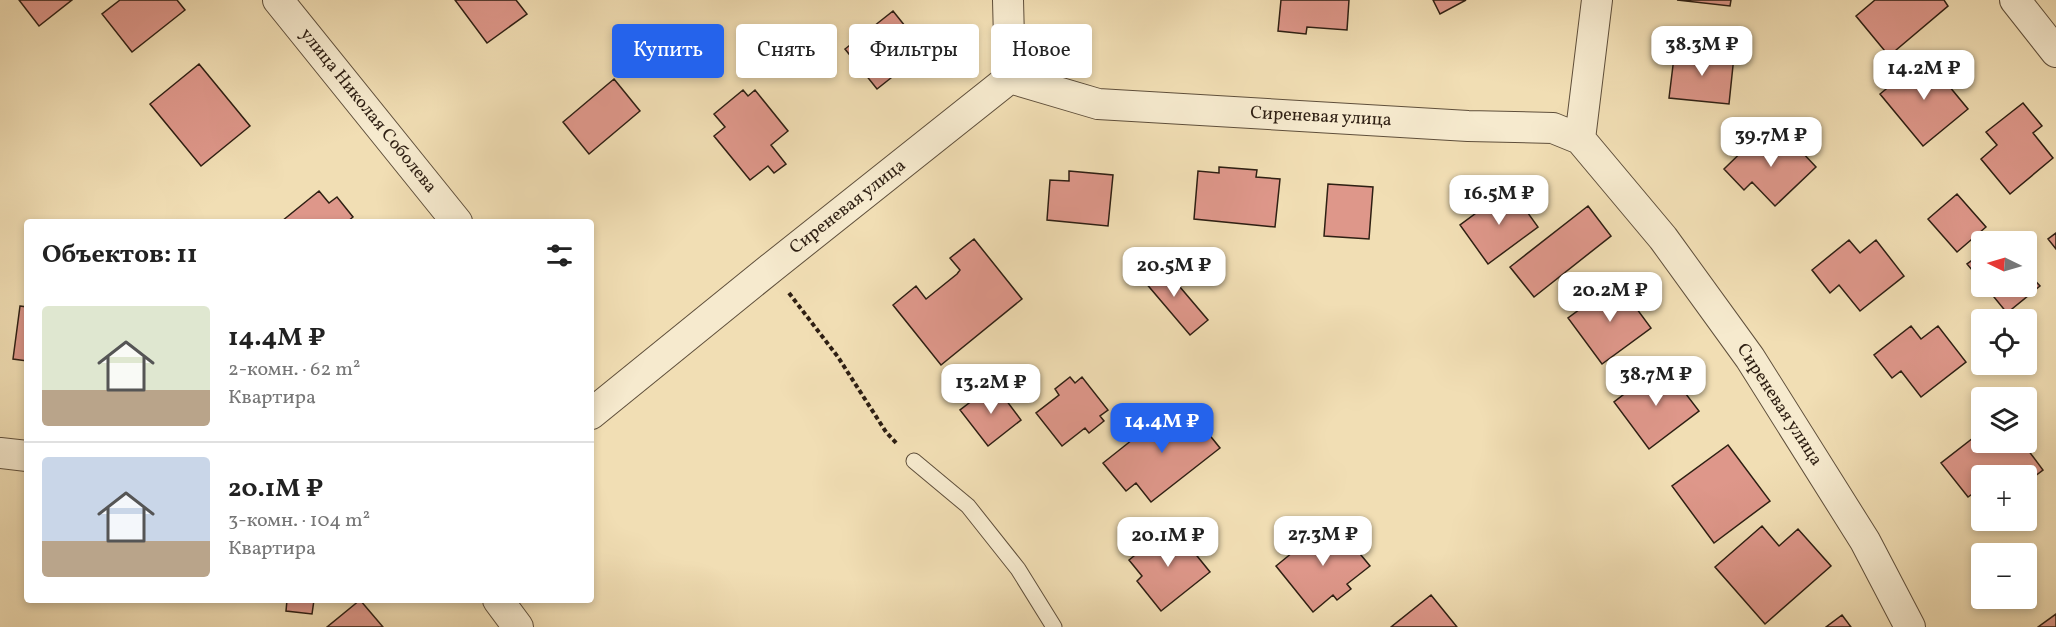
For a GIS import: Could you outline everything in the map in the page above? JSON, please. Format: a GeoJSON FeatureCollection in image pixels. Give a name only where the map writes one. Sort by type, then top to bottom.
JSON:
{"type":"FeatureCollection","features":[{"type":"Feature","properties":{"kind":"street","name":"улица Николая Соболева"},"geometry":{"type":"LineString","coordinates":[[278,0],[456,219]]}},
{"type":"Feature","properties":{"kind":"street"},"geometry":{"type":"LineString","coordinates":[[1008,0],[1009,24]]}},
{"type":"Feature","properties":{"kind":"street"},"geometry":{"type":"LineString","coordinates":[[1581,139],[1597,0]]}},
{"type":"Feature","properties":{"kind":"street"},"geometry":{"type":"LineString","coordinates":[[2015,0],[2056,52]]}},
{"type":"Feature","properties":{"kind":"street","name":"Сиреневая улица"},"geometry":{"type":"LineString","coordinates":[[594,410],[1010,78],[1098,104],[1456,125],[1552,128],[1581,139],[1663,238],[1750,358],[1865,541],[1910,627]]}},
{"type":"Feature","properties":{"kind":"street"},"geometry":{"type":"LineString","coordinates":[[0,453],[24,456]]}},
{"type":"Feature","properties":{"kind":"street"},"geometry":{"type":"LineString","coordinates":[[500,603],[518,627]]}},
{"type":"Feature","properties":{"kind":"lane"},"geometry":{"type":"LineString","coordinates":[[914,461],[968,506],[1018,569],[1054,627]]}},
{"type":"Feature","properties":{"kind":"path"},"geometry":{"type":"LineString","coordinates":[[771,268],[838,357],[886,432],[914,461]]}},
{"type":"Feature","properties":{"kind":"building"},"geometry":{"type":"Polygon","coordinates":[[[19,0],[72,0],[39,26],[19,0]]]}},
{"type":"Feature","properties":{"kind":"building"},"geometry":{"type":"Polygon","coordinates":[[[120,0],[177,0],[185,10],[132,52],[102,14],[120,0]]]}},
{"type":"Feature","properties":{"kind":"building"},"geometry":{"type":"Polygon","coordinates":[[[455,0],[516,0],[527,14],[487,43],[455,0]]]}},
{"type":"Feature","properties":{"kind":"building"},"geometry":{"type":"Polygon","coordinates":[[[1281,0],[1349,0],[1347,30],[1307,27],[1306,34],[1278,31],[1281,0]]]}},
{"type":"Feature","properties":{"kind":"building"},"geometry":{"type":"Polygon","coordinates":[[[1433,0],[1466,0],[1440,14],[1433,0]]]}},
{"type":"Feature","properties":{"kind":"building"},"geometry":{"type":"Polygon","coordinates":[[[1677,0],[1731,0],[1730,6],[1677,0]]]}},
{"type":"Feature","properties":{"kind":"building"},"geometry":{"type":"Polygon","coordinates":[[[1875,0],[1944,0],[1948,6],[1889,56],[1856,16],[1875,0]]]}},
{"type":"Feature","properties":{"kind":"building"},"geometry":{"type":"Polygon","coordinates":[[[893,11],[903,24],[877,24],[893,11]]]}},
{"type":"Feature","properties":{"kind":"building"},"geometry":{"type":"Polygon","coordinates":[[[1675,49],[1734,56],[1729,104],[1669,98],[1675,49]]]}},
{"type":"Feature","properties":{"kind":"building"},"geometry":{"type":"Polygon","coordinates":[[[1925,57],[1968,109],[1923,146],[1880,94],[1925,57]]]}},
{"type":"Feature","properties":{"kind":"building"},"geometry":{"type":"Polygon","coordinates":[[[199,64],[250,126],[201,166],[150,104],[199,64]]]}},
{"type":"Feature","properties":{"kind":"building"},"geometry":{"type":"Polygon","coordinates":[[[868,78],[891,78],[877,89],[868,78]]]}},
{"type":"Feature","properties":{"kind":"building"},"geometry":{"type":"Polygon","coordinates":[[[614,79],[640,111],[589,154],[563,122],[614,79]]]}},
{"type":"Feature","properties":{"kind":"building"},"geometry":{"type":"Polygon","coordinates":[[[743,90],[748,96],[755,90],[788,131],[771,145],[786,164],[774,173],[768,166],[750,180],[714,136],[725,127],[714,114],[743,90]]]}},
{"type":"Feature","properties":{"kind":"building"},"geometry":{"type":"Polygon","coordinates":[[[2023,103],[2042,126],[2033,133],[2053,158],[2010,194],[1981,159],[1997,145],[1986,132],[2023,103]]]}},
{"type":"Feature","properties":{"kind":"building"},"geometry":{"type":"Polygon","coordinates":[[[1785,134],[1816,167],[1775,206],[1752,182],[1744,190],[1724,169],[1758,136],[1770,148],[1785,134]]]}},
{"type":"Feature","properties":{"kind":"building"},"geometry":{"type":"Polygon","coordinates":[[[1219,167],[1257,170],[1256,177],[1280,179],[1275,227],[1194,219],[1198,171],[1219,173],[1219,167]]]}},
{"type":"Feature","properties":{"kind":"building"},"geometry":{"type":"Polygon","coordinates":[[[1069,171],[1113,175],[1108,226],[1047,220],[1050,180],[1069,181],[1069,171]]]}},
{"type":"Feature","properties":{"kind":"building"},"geometry":{"type":"Polygon","coordinates":[[[1328,184],[1373,187],[1369,239],[1324,236],[1328,184]]]}},
{"type":"Feature","properties":{"kind":"building"},"geometry":{"type":"Polygon","coordinates":[[[1510,188],[1538,227],[1488,264],[1460,225],[1510,188]]]}},
{"type":"Feature","properties":{"kind":"building"},"geometry":{"type":"Polygon","coordinates":[[[319,191],[329,203],[337,197],[353,217],[351,219],[284,219],[319,191]]]}},
{"type":"Feature","properties":{"kind":"building"},"geometry":{"type":"Polygon","coordinates":[[[1957,194],[1986,227],[1981,231],[1971,231],[1971,240],[1957,252],[1928,219],[1957,194]]]}},
{"type":"Feature","properties":{"kind":"building"},"geometry":{"type":"Polygon","coordinates":[[[1588,206],[1611,236],[1534,297],[1510,267],[1588,206]]]}},
{"type":"Feature","properties":{"kind":"building"},"geometry":{"type":"Polygon","coordinates":[[[2056,233],[2056,249],[2048,239],[2056,233]]]}},
{"type":"Feature","properties":{"kind":"building"},"geometry":{"type":"Polygon","coordinates":[[[974,239],[1022,299],[941,365],[893,305],[916,286],[926,299],[957,274],[960,270],[950,258],[974,239]]]}},
{"type":"Feature","properties":{"kind":"building"},"geometry":{"type":"Polygon","coordinates":[[[1849,240],[1860,253],[1876,240],[1904,276],[1860,311],[1839,285],[1830,293],[1812,270],[1849,240]]]}},
{"type":"Feature","properties":{"kind":"building"},"geometry":{"type":"Polygon","coordinates":[[[1157,260],[1208,320],[1190,335],[1139,275],[1157,260]]]}},
{"type":"Feature","properties":{"kind":"building"},"geometry":{"type":"Polygon","coordinates":[[[1617,282],[1651,328],[1602,364],[1568,318],[1617,282]]]}},
{"type":"Feature","properties":{"kind":"building"},"geometry":{"type":"Polygon","coordinates":[[[1994,297],[2027,297],[2012,309],[2004,309],[1994,297]]]}},
{"type":"Feature","properties":{"kind":"building"},"geometry":{"type":"Polygon","coordinates":[[[20,306],[24,307],[24,361],[13,359],[20,306]]]}},
{"type":"Feature","properties":{"kind":"building"},"geometry":{"type":"Polygon","coordinates":[[[1911,326],[1921,339],[1938,326],[1966,362],[1921,397],[1901,371],[1892,378],[1874,355],[1911,326]]]}},
{"type":"Feature","properties":{"kind":"building"},"geometry":{"type":"Polygon","coordinates":[[[1663,364],[1699,411],[1649,449],[1614,402],[1663,364]]]}},
{"type":"Feature","properties":{"kind":"building"},"geometry":{"type":"Polygon","coordinates":[[[1070,377],[1075,383],[1082,377],[1108,410],[1100,416],[1104,421],[1089,433],[1085,428],[1062,446],[1036,413],[1059,395],[1055,389],[1070,377]]]}},
{"type":"Feature","properties":{"kind":"building"},"geometry":{"type":"Polygon","coordinates":[[[994,384],[1021,420],[988,446],[960,410],[994,384]]]}},
{"type":"Feature","properties":{"kind":"building"},"geometry":{"type":"Polygon","coordinates":[[[1176,405],[1193,426],[1199,422],[1220,448],[1151,502],[1136,483],[1126,491],[1103,463],[1176,405]]]}},
{"type":"Feature","properties":{"kind":"building"},"geometry":{"type":"Polygon","coordinates":[[[1971,440],[1971,453],[2030,453],[2043,470],[2037,475],[2037,465],[1971,465],[1971,495],[1968,497],[1941,463],[1971,440]]]}},
{"type":"Feature","properties":{"kind":"building"},"geometry":{"type":"Polygon","coordinates":[[[1728,445],[1770,501],[1714,543],[1672,486],[1728,445]]]}},
{"type":"Feature","properties":{"kind":"building"},"geometry":{"type":"Polygon","coordinates":[[[1332,520],[1370,566],[1347,584],[1351,589],[1337,600],[1333,595],[1313,612],[1276,566],[1332,520]]]}},
{"type":"Feature","properties":{"kind":"building"},"geometry":{"type":"Polygon","coordinates":[[[1172,525],[1210,572],[1161,611],[1137,581],[1142,576],[1129,560],[1172,525]]]}},
{"type":"Feature","properties":{"kind":"building"},"geometry":{"type":"Polygon","coordinates":[[[1762,526],[1779,546],[1798,529],[1831,566],[1765,624],[1715,567],[1762,526]]]}},
{"type":"Feature","properties":{"kind":"building"},"geometry":{"type":"Polygon","coordinates":[[[1431,595],[1457,627],[1391,627],[1431,595]]]}},
{"type":"Feature","properties":{"kind":"building"},"geometry":{"type":"Polygon","coordinates":[[[287,603],[314,603],[312,614],[286,611],[287,603]]]}},
{"type":"Feature","properties":{"kind":"building"},"geometry":{"type":"Polygon","coordinates":[[[356,603],[363,603],[383,627],[327,627],[356,603]]]}},
{"type":"Feature","properties":{"kind":"building"},"geometry":{"type":"Polygon","coordinates":[[[2056,614],[2056,627],[2038,627],[2056,614]]]}},
{"type":"Feature","properties":{"kind":"building"},"geometry":{"type":"Polygon","coordinates":[[[1842,615],[1851,627],[1826,627],[1842,615]]]}}]}
